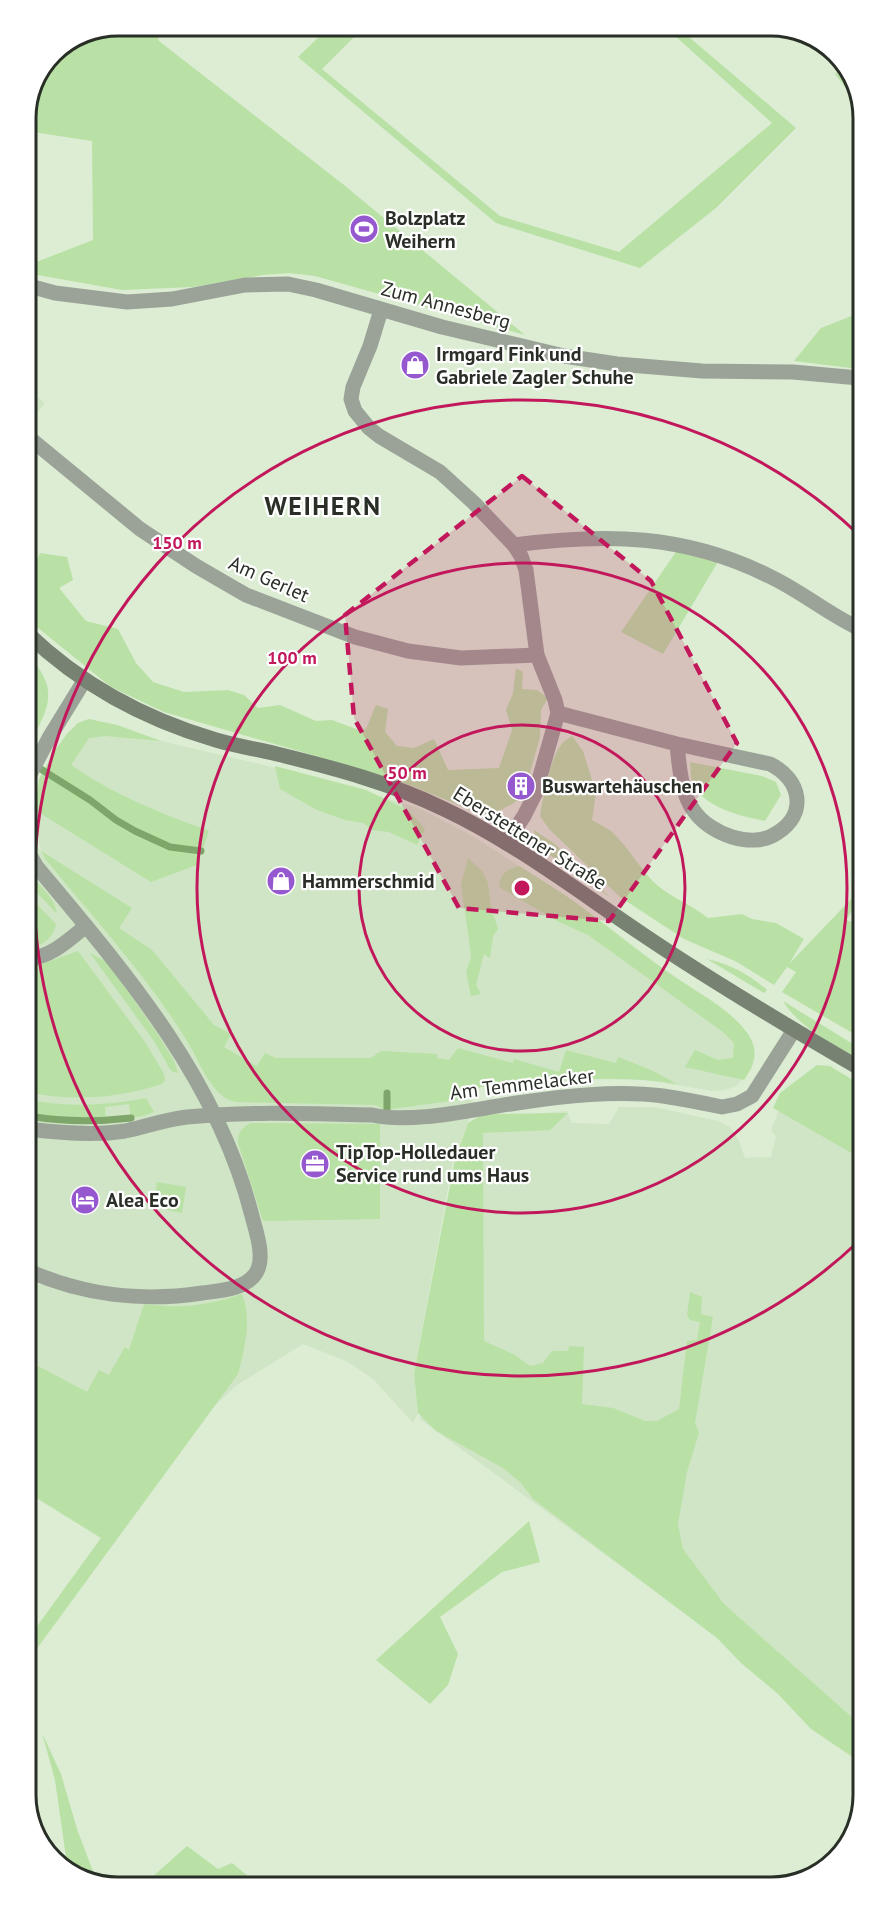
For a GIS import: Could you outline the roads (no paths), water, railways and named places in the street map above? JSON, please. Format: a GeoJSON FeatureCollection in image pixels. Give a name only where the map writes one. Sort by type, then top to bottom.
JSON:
{"type":"FeatureCollection","features":[{"type":"Feature","properties":{"kind":"main road","name":"Eberstettener Straße"},"geometry":{"type":"LineString","coordinates":[[36,641],[58,662],[84,681],[119,702],[180,728],[218,741],[332,768],[413,794],[483,829],[672,954],[853,1065]]}},
{"type":"Feature","properties":{"kind":"street","name":"Zum Annesberg"},"geometry":{"type":"LineString","coordinates":[[36,288],[56,293],[127,302],[172,299],[245,285],[288,284],[564,356],[617,364],[702,371],[793,372],[853,377]]}},
{"type":"Feature","properties":{"kind":"street"},"geometry":{"type":"LineString","coordinates":[[381,310],[374,335],[352,387],[351,399],[355,411],[379,436],[440,472],[474,503],[514,545],[526,570],[537,655],[556,702],[558,713],[535,794],[506,843]]}},
{"type":"Feature","properties":{"kind":"street","name":"Am Gerlet"},"geometry":{"type":"LineString","coordinates":[[36,443],[140,529],[196,566],[246,595],[355,638],[408,651],[461,658],[537,655]]}},
{"type":"Feature","properties":{"kind":"street"},"geometry":{"type":"LineString","coordinates":[[514,545],[562,540],[627,538],[666,542],[700,549],[734,560],[771,577],[853,625]]}},
{"type":"Feature","properties":{"kind":"street"},"geometry":{"type":"LineString","coordinates":[[36,763],[84,681]]}},
{"type":"Feature","properties":{"kind":"street"},"geometry":{"type":"LineString","coordinates":[[558,713],[678,744],[770,764],[788,775],[794,786],[798,799],[789,823],[777,834],[755,839],[740,839],[723,834],[708,825],[694,812],[688,801],[679,763],[678,744]]}},
{"type":"Feature","properties":{"kind":"street"},"geometry":{"type":"LineString","coordinates":[[36,865],[132,982],[168,1033],[216,1116],[237,1164],[253,1220],[260,1263],[251,1279],[226,1290],[172,1296],[129,1296],[86,1290],[36,1274]]}},
{"type":"Feature","properties":{"kind":"street"},"geometry":{"type":"LineString","coordinates":[[36,956],[56,949],[86,926]]}},
{"type":"Feature","properties":{"kind":"street","name":"Am Temmelacker"},"geometry":{"type":"LineString","coordinates":[[36,1130],[104,1133],[145,1127],[178,1118],[284,1113],[372,1115],[387,1118],[463,1113],[516,1103],[621,1094],[663,1096],[722,1107],[746,1100],[756,1091],[794,1030]]}},
{"type":"Feature","properties":{"kind":"waterway"},"geometry":{"type":"LineString","coordinates":[[36,766],[135,831],[170,847],[201,851]]}},
{"type":"Feature","properties":{"kind":"waterway"},"geometry":{"type":"LineString","coordinates":[[387,1093],[387,1116]]}},
{"type":"Feature","properties":{"kind":"waterway"},"geometry":{"type":"LineString","coordinates":[[36,1117],[80,1121],[131,1118]]}},
{"type":"Feature","properties":{"kind":"place","name":"Bolzplatz Weihern"},"geometry":{"type":"Point","coordinates":[364,229]}},
{"type":"Feature","properties":{"kind":"place","name":"Irmgard Fink und Gabriele Zagler Schuhe"},"geometry":{"type":"Point","coordinates":[415,365]}},
{"type":"Feature","properties":{"kind":"place","name":"Buswartehäuschen"},"geometry":{"type":"Point","coordinates":[521,786]}},
{"type":"Feature","properties":{"kind":"place","name":"Hammerschmid"},"geometry":{"type":"Point","coordinates":[281,881]}},
{"type":"Feature","properties":{"kind":"place","name":"TipTop-Holledauer Service rund ums Haus"},"geometry":{"type":"Point","coordinates":[315,1164]}},
{"type":"Feature","properties":{"kind":"place","name":"Alea Eco"},"geometry":{"type":"Point","coordinates":[85,1200]}},
{"type":"Feature","properties":{"kind":"district","name":"WEIHERN"},"geometry":{"type":"Point","coordinates":[323,506]}}]}
